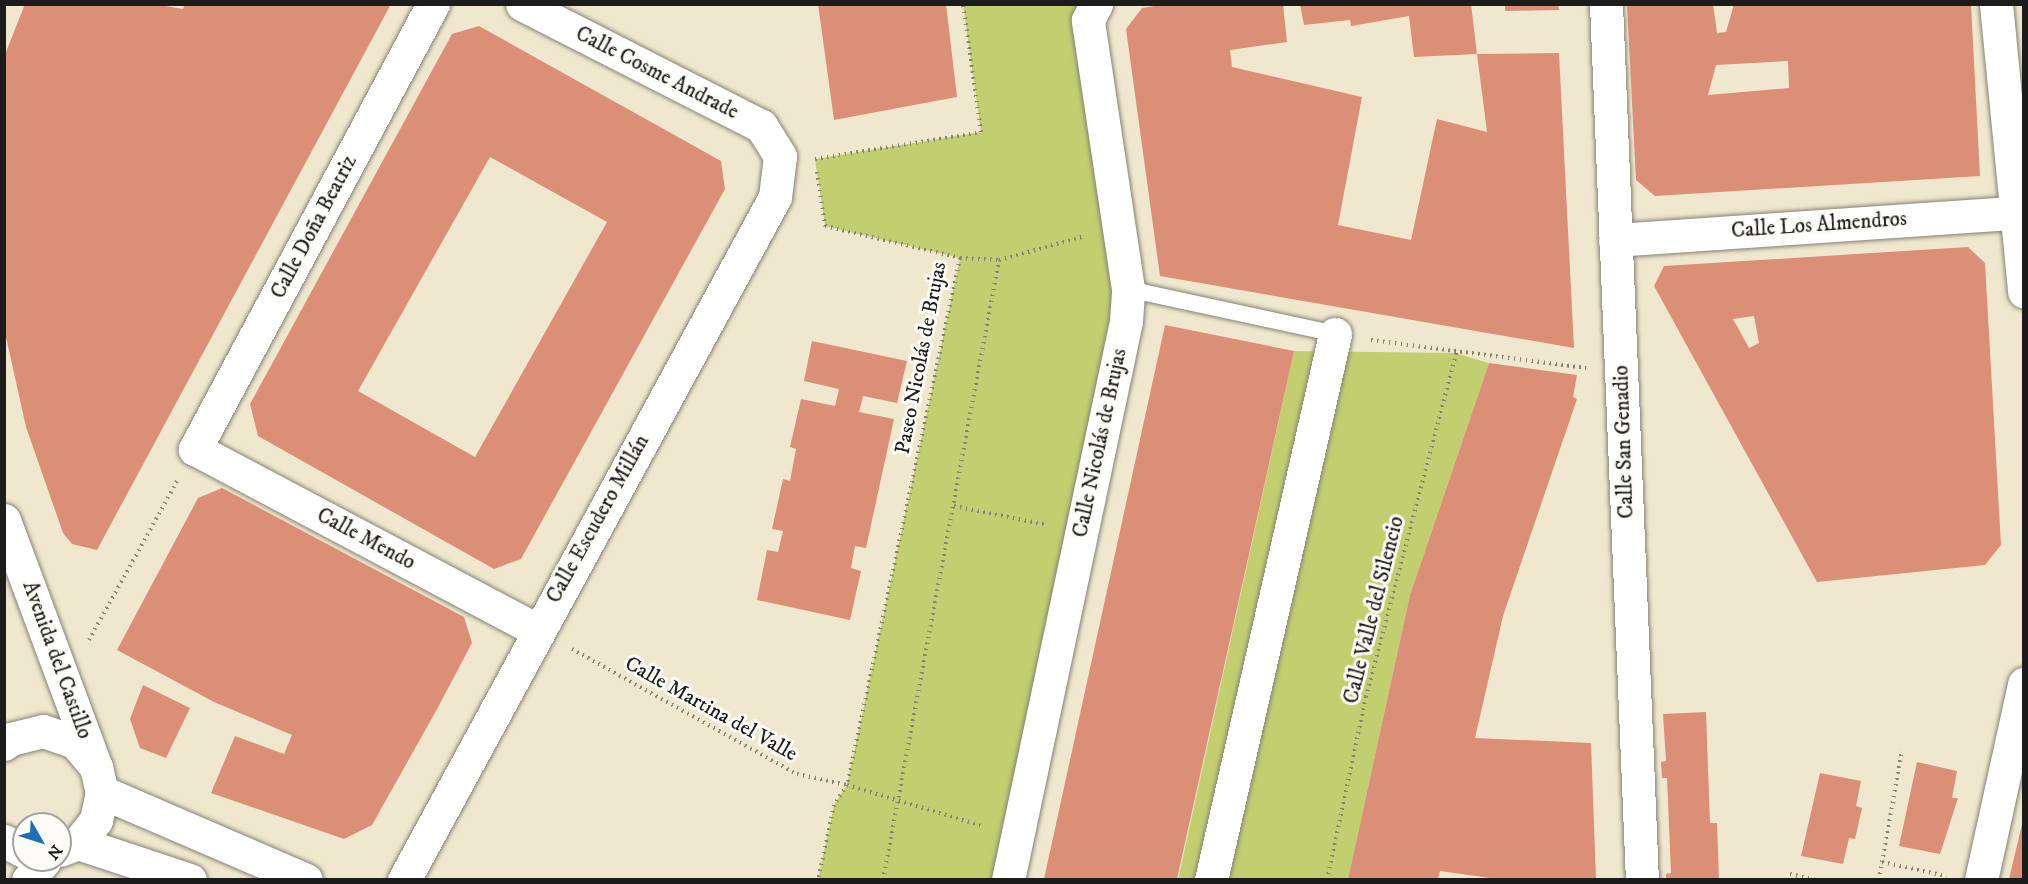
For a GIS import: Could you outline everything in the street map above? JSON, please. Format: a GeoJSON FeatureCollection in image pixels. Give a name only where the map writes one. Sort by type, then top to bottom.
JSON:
{"type":"FeatureCollection","features":[{"type":"Feature","properties":{"kind":"street","name":"Calle Doña Beatriz"},"geometry":{"type":"LineString","coordinates":[[195,449],[433,4]]}},
{"type":"Feature","properties":{"kind":"street","name":"Calle Cosme Andrade"},"geometry":{"type":"LineString","coordinates":[[522,4],[761,126],[780,156]]}},
{"type":"Feature","properties":{"kind":"street","name":"Calle Nicolás de Brujas"},"geometry":{"type":"LineString","coordinates":[[1008,879],[1125,321],[1128,289],[1088,20],[1096,4]]}},
{"type":"Feature","properties":{"kind":"street","name":"Calle San Genadio"},"geometry":{"type":"LineString","coordinates":[[1606,4],[1642,879]]}},
{"type":"Feature","properties":{"kind":"street"},"geometry":{"type":"LineString","coordinates":[[1996,4],[2020,212],[2024,291]]}},
{"type":"Feature","properties":{"kind":"street","name":"Calle Escudero Millán"},"geometry":{"type":"LineString","coordinates":[[404,879],[537,630],[776,197],[780,156]]}},
{"type":"Feature","properties":{"kind":"street","name":"Calle Los Almendros"},"geometry":{"type":"LineString","coordinates":[[1615,240],[2020,212]]}},
{"type":"Feature","properties":{"kind":"street"},"geometry":{"type":"LineString","coordinates":[[1212,879],[1342,335]]}},
{"type":"Feature","properties":{"kind":"street","name":"Calle Mendo"},"geometry":{"type":"LineString","coordinates":[[195,449],[537,630]]}},
{"type":"Feature","properties":{"kind":"street","name":"Avenida del Castillo"},"geometry":{"type":"LineString","coordinates":[[4,520],[66,682],[99,779]]}},
{"type":"Feature","properties":{"kind":"street"},"geometry":{"type":"LineString","coordinates":[[1965,878],[2024,684]]}},
{"type":"Feature","properties":{"kind":"street"},"geometry":{"type":"LineString","coordinates":[[4,744],[11,739],[43,731],[75,742],[99,779],[306,879]]}},
{"type":"Feature","properties":{"kind":"street"},"geometry":{"type":"LineString","coordinates":[[72,843],[96,820],[99,779]]}},
{"type":"Feature","properties":{"kind":"street"},"geometry":{"type":"LineString","coordinates":[[72,847],[190,879]]}},
{"type":"Feature","properties":{"kind":"lane"},"geometry":{"type":"LineString","coordinates":[[1128,289],[1342,335]]}},
{"type":"Feature","properties":{"kind":"path","name":"Paseo Nicolás de Brujas"},"geometry":{"type":"LineString","coordinates":[[818,879],[834,805],[847,785],[960,258],[825,226],[815,159],[981,132],[963,4]]}},
{"type":"Feature","properties":{"kind":"path"},"geometry":{"type":"LineString","coordinates":[[960,258],[999,260],[1119,227]]}},
{"type":"Feature","properties":{"kind":"path"},"geometry":{"type":"LineString","coordinates":[[883,879],[999,260]]}},
{"type":"Feature","properties":{"kind":"path"},"geometry":{"type":"LineString","coordinates":[[1342,335],[1621,373]]}},
{"type":"Feature","properties":{"kind":"path","name":"Calle Valle del Silencio"},"geometry":{"type":"LineString","coordinates":[[1327,879],[1366,697],[1457,350]]}},
{"type":"Feature","properties":{"kind":"path"},"geometry":{"type":"LineString","coordinates":[[66,682],[195,449]]}},
{"type":"Feature","properties":{"kind":"path"},"geometry":{"type":"LineString","coordinates":[[954,506],[1081,531]]}},
{"type":"Feature","properties":{"kind":"path","name":"Calle Martina del Valle"},"geometry":{"type":"LineString","coordinates":[[537,630],[797,774],[847,785],[1017,836]]}},
{"type":"Feature","properties":{"kind":"path"},"geometry":{"type":"LineString","coordinates":[[1879,879],[1902,750]]}},
{"type":"Feature","properties":{"kind":"path"},"geometry":{"type":"LineString","coordinates":[[1882,862],[1965,878]]}},
{"type":"Feature","properties":{"kind":"path"},"geometry":{"type":"LineString","coordinates":[[1790,874],[1816,879]]}},
{"type":"Feature","properties":{"kind":"green space"},"geometry":{"type":"Polygon","coordinates":[[[963,5],[1096,5],[1128,289],[1008,879],[818,879],[834,805],[847,785],[960,258],[825,226],[815,159],[981,132],[963,5]]]}},
{"type":"Feature","properties":{"kind":"green space"},"geometry":{"type":"Polygon","coordinates":[[[1294,351],[1455,353],[1489,363],[1410,595],[1348,879],[1178,880],[1294,351]]]}},
{"type":"Feature","properties":{"kind":"building"},"geometry":{"type":"Polygon","coordinates":[[[25,4],[154,4],[183,9],[185,4],[391,4],[97,550],[72,544],[63,533],[26,427],[4,328],[4,57],[25,4]]]}},
{"type":"Feature","properties":{"kind":"building"},"geometry":{"type":"Polygon","coordinates":[[[818,4],[946,4],[957,97],[834,120],[818,4]]]}},
{"type":"Feature","properties":{"kind":"building"},"geometry":{"type":"Polygon","coordinates":[[[1167,4],[1283,4],[1287,42],[1230,50],[1232,67],[1362,97],[1338,225],[1411,240],[1437,119],[1487,132],[1477,54],[1559,53],[1574,348],[1160,276],[1126,29],[1142,8],[1167,4]]]}},
{"type":"Feature","properties":{"kind":"building"},"geometry":{"type":"Polygon","coordinates":[[[1300,4],[1471,4],[1477,54],[1414,57],[1409,16],[1351,26],[1350,20],[1304,25],[1300,4]]]}},
{"type":"Feature","properties":{"kind":"building"},"geometry":{"type":"Polygon","coordinates":[[[1505,4],[1558,4],[1559,10],[1505,11],[1505,4]]]}},
{"type":"Feature","properties":{"kind":"building"},"geometry":{"type":"Polygon","coordinates":[[[1627,4],[1713,4],[1717,33],[1726,32],[1734,4],[1971,4],[1980,176],[1655,196],[1636,180],[1627,4]],[[1788,61],[1716,65],[1708,95],[1789,88],[1788,61]]]}},
{"type":"Feature","properties":{"kind":"building"},"geometry":{"type":"Polygon","coordinates":[[[479,26],[721,161],[725,189],[521,559],[494,569],[258,436],[250,404],[452,34],[479,26]],[[490,157],[358,391],[475,457],[607,222],[490,157]]]}},
{"type":"Feature","properties":{"kind":"building"},"geometry":{"type":"Polygon","coordinates":[[[1968,247],[1985,263],[2001,545],[1985,565],[1817,582],[1654,286],[1664,266],[1968,247]],[[1754,316],[1733,319],[1749,348],[1759,343],[1754,316]]]}},
{"type":"Feature","properties":{"kind":"building"},"geometry":{"type":"Polygon","coordinates":[[[1165,325],[1294,351],[1177,879],[1044,879],[1165,325]]]}},
{"type":"Feature","properties":{"kind":"building"},"geometry":{"type":"Polygon","coordinates":[[[812,341],[907,361],[897,403],[863,396],[859,412],[894,419],[866,548],[855,546],[851,568],[861,571],[850,620],[757,600],[767,550],[778,552],[783,531],[772,529],[783,479],[790,481],[796,449],[790,447],[801,399],[835,406],[839,389],[804,381],[812,341]]]}},
{"type":"Feature","properties":{"kind":"building"},"geometry":{"type":"Polygon","coordinates":[[[1489,363],[1577,375],[1573,397],[1577,399],[1503,616],[1475,738],[1591,743],[1596,879],[1497,879],[1440,871],[1438,879],[1348,879],[1410,595],[1489,363]]]}},
{"type":"Feature","properties":{"kind":"building"},"geometry":{"type":"Polygon","coordinates":[[[222,488],[464,617],[472,643],[436,711],[372,825],[344,839],[211,793],[235,736],[284,754],[292,735],[214,702],[117,650],[198,498],[222,488]]]}},
{"type":"Feature","properties":{"kind":"building"},"geometry":{"type":"Polygon","coordinates":[[[143,685],[190,708],[166,758],[140,748],[130,719],[143,685]]]}},
{"type":"Feature","properties":{"kind":"building"},"geometry":{"type":"Polygon","coordinates":[[[1706,712],[1710,823],[1717,823],[1719,879],[1666,879],[1666,874],[1671,873],[1667,778],[1662,778],[1661,762],[1666,761],[1663,714],[1706,712]]]}},
{"type":"Feature","properties":{"kind":"building"},"geometry":{"type":"Polygon","coordinates":[[[1917,762],[1957,771],[1952,798],[1958,798],[1940,854],[1899,846],[1917,762]]]}},
{"type":"Feature","properties":{"kind":"building"},"geometry":{"type":"Polygon","coordinates":[[[1820,773],[1861,781],[1856,806],[1862,808],[1855,839],[1849,838],[1843,864],[1801,856],[1820,773]]]}},
{"type":"Feature","properties":{"kind":"building"},"geometry":{"type":"Polygon","coordinates":[[[2023,820],[2024,879],[2009,879],[2023,820]]]}}]}
